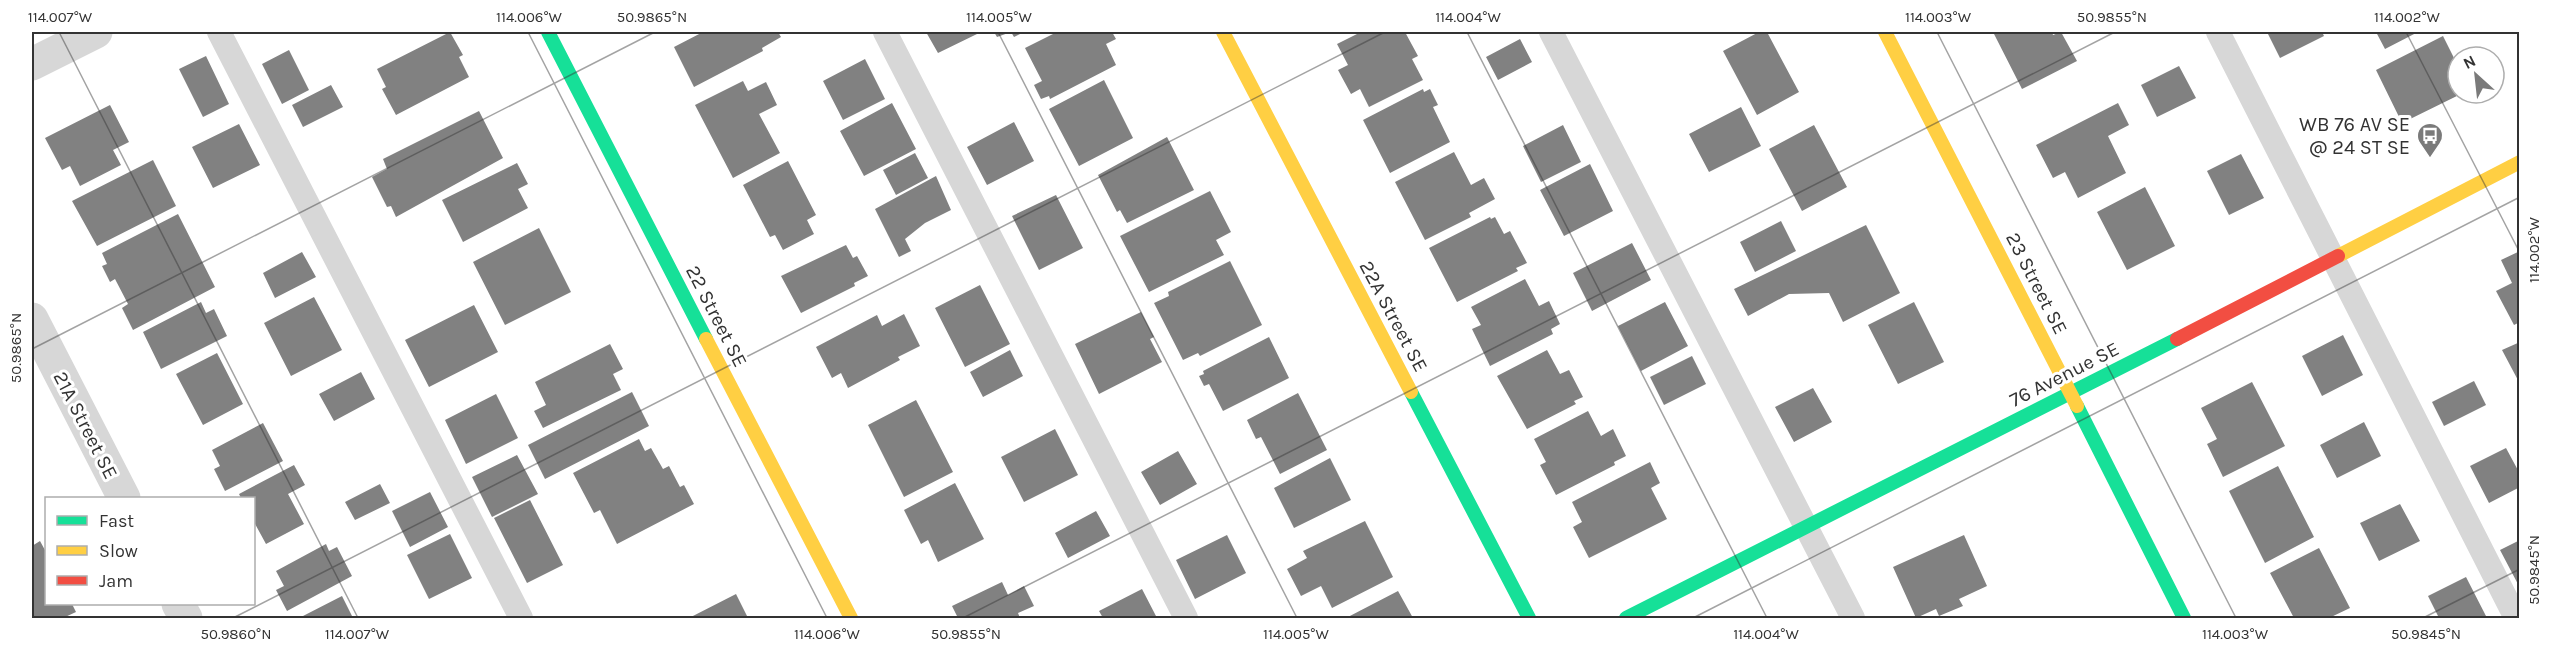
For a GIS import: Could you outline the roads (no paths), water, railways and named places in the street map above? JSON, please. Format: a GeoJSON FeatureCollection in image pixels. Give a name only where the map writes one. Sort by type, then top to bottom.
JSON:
{"type":"FeatureCollection","features":[{"type":"Feature","properties":{"kind":"street"},"geometry":{"type":"LineString","coordinates":[[32,64],[96,32]]}},
{"type":"Feature","properties":{"kind":"street","name":"22 Street SE"},"geometry":{"type":"LineString","coordinates":[[548,32],[851,618]]}},
{"type":"Feature","properties":{"kind":"street","name":"22A Street SE"},"geometry":{"type":"LineString","coordinates":[[1223,32],[1529,618]]}},
{"type":"Feature","properties":{"kind":"street","name":"23 Street SE"},"geometry":{"type":"LineString","coordinates":[[1885,32],[2184,618]]}},
{"type":"Feature","properties":{"kind":"street","name":"76 Avenue SE"},"geometry":{"type":"LineString","coordinates":[[1626,618],[2520,162]]}},
{"type":"Feature","properties":{"kind":"street","name":"21A Street SE"},"geometry":{"type":"LineString","coordinates":[[32,319],[123,497]]}},
{"type":"Feature","properties":{"kind":"lane"},"geometry":{"type":"LineString","coordinates":[[219,32],[521,618]]}},
{"type":"Feature","properties":{"kind":"lane"},"geometry":{"type":"LineString","coordinates":[[885,32],[1186,618]]}},
{"type":"Feature","properties":{"kind":"lane"},"geometry":{"type":"LineString","coordinates":[[1551,32],[1853,618]]}},
{"type":"Feature","properties":{"kind":"lane"},"geometry":{"type":"LineString","coordinates":[[2218,32],[2516,618]]}},
{"type":"Feature","properties":{"kind":"place","name":"WB 76 AV SE @ 24 ST SE"},"geometry":{"type":"Point","coordinates":[2430,159]}}]}
